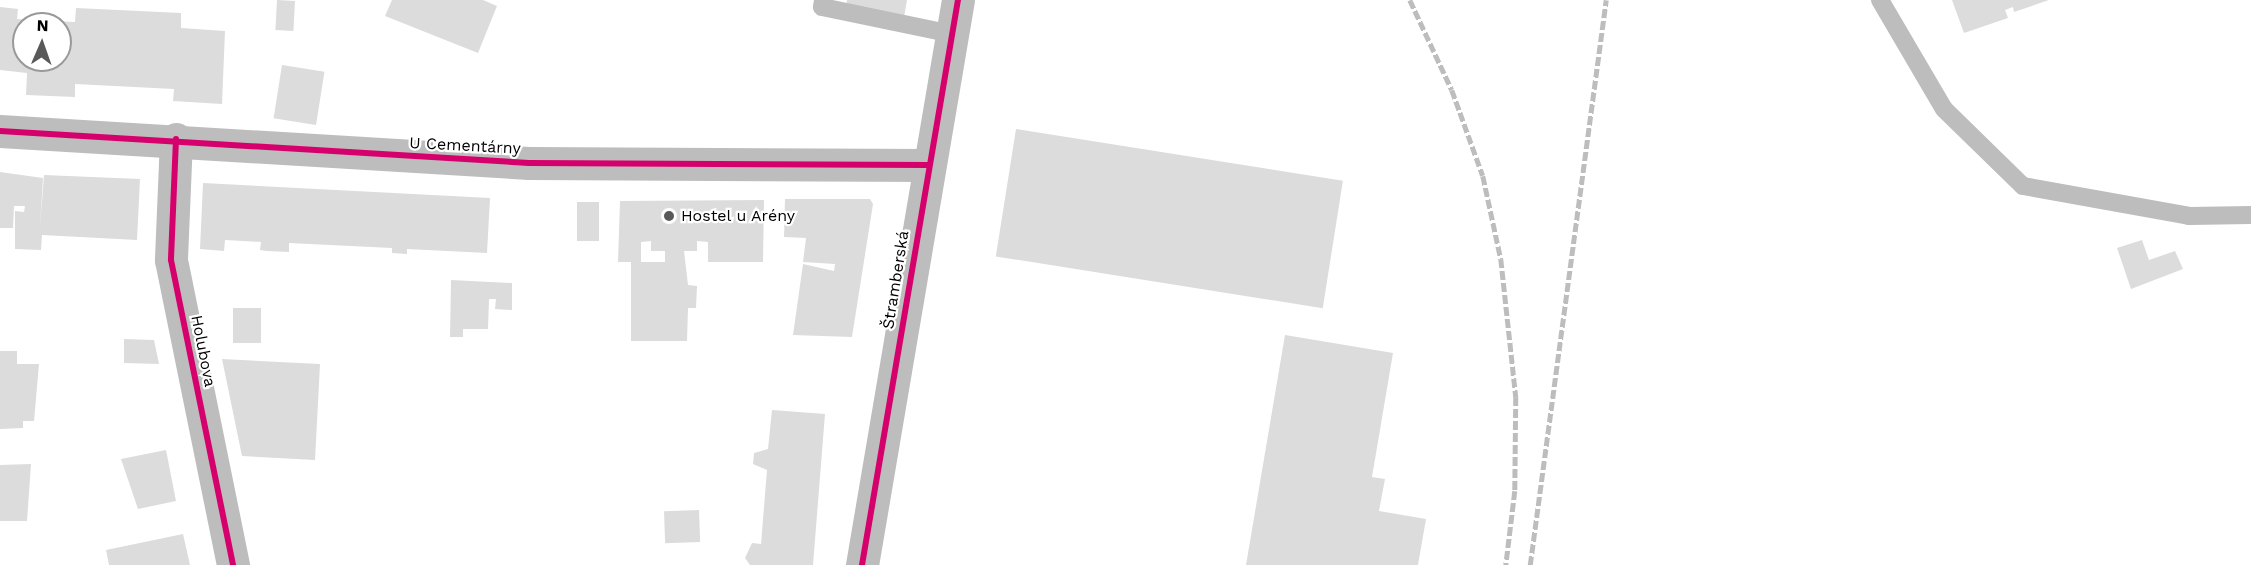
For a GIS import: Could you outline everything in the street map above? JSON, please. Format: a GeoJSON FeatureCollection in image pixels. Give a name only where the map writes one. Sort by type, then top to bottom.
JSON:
{"type":"FeatureCollection","features":[{"type":"Feature","properties":{"kind":"street","name":"Štramberská"},"geometry":{"type":"LineString","coordinates":[[862,565],[958,0]]}},
{"type":"Feature","properties":{"kind":"street","name":"U Cementárny"},"geometry":{"type":"LineString","coordinates":[[0,131],[176,139],[622,166],[929,165]]}},
{"type":"Feature","properties":{"kind":"street","name":"Holubova"},"geometry":{"type":"LineString","coordinates":[[176,139],[171,260],[233,565]]}},
{"type":"Feature","properties":{"kind":"lane"},"geometry":{"type":"LineString","coordinates":[[823,0],[822,7],[952,34]]}},
{"type":"Feature","properties":{"kind":"lane"},"geometry":{"type":"LineString","coordinates":[[1880,0],[1944,109],[2023,186],[2189,216],[2251,216]]}},
{"type":"Feature","properties":{"kind":"building"},"geometry":{"type":"Polygon","coordinates":[[[277,0],[295,1],[293,31],[275,30],[277,0]]]}},
{"type":"Feature","properties":{"kind":"building"},"geometry":{"type":"Polygon","coordinates":[[[392,0],[483,0],[497,6],[478,53],[385,16],[392,0]]]}},
{"type":"Feature","properties":{"kind":"building"},"geometry":{"type":"Polygon","coordinates":[[[847,0],[907,0],[904,17],[846,6],[847,0]]]}},
{"type":"Feature","properties":{"kind":"building"},"geometry":{"type":"Polygon","coordinates":[[[1952,0],[2049,0],[2014,12],[2013,7],[2005,10],[2008,18],[1964,33],[1952,0]]]}},
{"type":"Feature","properties":{"kind":"building"},"geometry":{"type":"Polygon","coordinates":[[[0,7],[18,9],[18,12],[12,12],[12,71],[0,70],[0,7]]]}},
{"type":"Feature","properties":{"kind":"building"},"geometry":{"type":"Polygon","coordinates":[[[76,8],[181,13],[181,28],[225,31],[222,104],[173,101],[174,89],[75,84],[75,97],[26,95],[27,73],[18,72],[72,72],[72,22],[75,22],[76,8]]]}},
{"type":"Feature","properties":{"kind":"building"},"geometry":{"type":"Polygon","coordinates":[[[282,65],[324,72],[316,125],[274,118],[282,65]]]}},
{"type":"Feature","properties":{"kind":"building"},"geometry":{"type":"Polygon","coordinates":[[[1016,129],[1343,181],[1323,308],[996,256],[1016,129]]]}},
{"type":"Feature","properties":{"kind":"building"},"geometry":{"type":"Polygon","coordinates":[[[0,172],[43,178],[40,227],[44,175],[140,179],[137,240],[42,235],[41,250],[15,249],[15,211],[24,212],[25,206],[14,206],[13,228],[0,228],[0,172]]]}},
{"type":"Feature","properties":{"kind":"building"},"geometry":{"type":"Polygon","coordinates":[[[203,183],[490,198],[487,253],[407,249],[407,254],[392,253],[392,248],[289,243],[289,252],[267,251],[260,250],[261,242],[225,240],[224,251],[200,249],[203,183]]]}},
{"type":"Feature","properties":{"kind":"building"},"geometry":{"type":"Polygon","coordinates":[[[785,199],[870,199],[873,204],[852,337],[793,335],[803,264],[834,271],[835,264],[803,262],[806,238],[784,237],[785,199]]]}},
{"type":"Feature","properties":{"kind":"building"},"geometry":{"type":"Polygon","coordinates":[[[764,200],[763,262],[708,262],[708,242],[697,241],[697,251],[684,251],[688,285],[697,286],[696,308],[688,308],[687,341],[631,341],[631,262],[618,262],[620,201],[764,200]],[[651,241],[641,242],[641,262],[665,262],[665,251],[651,251],[651,241]]]}},
{"type":"Feature","properties":{"kind":"building"},"geometry":{"type":"Polygon","coordinates":[[[577,202],[599,202],[599,241],[577,241],[577,202]]]}},
{"type":"Feature","properties":{"kind":"building"},"geometry":{"type":"Polygon","coordinates":[[[2142,240],[2149,260],[2175,251],[2183,269],[2131,289],[2117,248],[2142,240]]]}},
{"type":"Feature","properties":{"kind":"building"},"geometry":{"type":"Polygon","coordinates":[[[451,280],[512,283],[512,310],[495,309],[496,299],[489,299],[488,329],[463,329],[463,337],[450,337],[451,280]]]}},
{"type":"Feature","properties":{"kind":"building"},"geometry":{"type":"Polygon","coordinates":[[[233,308],[261,308],[261,343],[233,343],[233,308]]]}},
{"type":"Feature","properties":{"kind":"building"},"geometry":{"type":"Polygon","coordinates":[[[1285,335],[1393,353],[1372,477],[1385,479],[1379,511],[1426,519],[1418,565],[1246,565],[1285,335]]]}},
{"type":"Feature","properties":{"kind":"building"},"geometry":{"type":"Polygon","coordinates":[[[124,339],[154,340],[159,364],[124,363],[124,339]]]}},
{"type":"Feature","properties":{"kind":"building"},"geometry":{"type":"Polygon","coordinates":[[[0,351],[17,351],[17,364],[39,364],[34,421],[23,421],[23,428],[0,429],[0,351]]]}},
{"type":"Feature","properties":{"kind":"building"},"geometry":{"type":"Polygon","coordinates":[[[222,359],[320,364],[315,460],[242,456],[222,359]]]}},
{"type":"Feature","properties":{"kind":"building"},"geometry":{"type":"Polygon","coordinates":[[[772,410],[825,414],[813,565],[750,565],[745,558],[752,543],[761,544],[767,470],[753,464],[754,453],[768,449],[772,410]]]}},
{"type":"Feature","properties":{"kind":"building"},"geometry":{"type":"Polygon","coordinates":[[[166,450],[176,501],[138,509],[121,459],[166,450]]]}},
{"type":"Feature","properties":{"kind":"building"},"geometry":{"type":"Polygon","coordinates":[[[31,464],[27,521],[0,521],[0,465],[31,464]]]}},
{"type":"Feature","properties":{"kind":"building"},"geometry":{"type":"Polygon","coordinates":[[[699,510],[700,542],[665,543],[664,511],[699,510]]]}},
{"type":"Feature","properties":{"kind":"building"},"geometry":{"type":"Polygon","coordinates":[[[183,534],[190,565],[109,565],[106,550],[183,534]]]}},
{"type":"Feature","properties":{"kind":"railway"},"geometry":{"type":"LineString","coordinates":[[1410,0],[1452,90],[1483,176],[1501,259],[1516,397],[1515,491],[1506,565]]}},
{"type":"Feature","properties":{"kind":"railway"},"geometry":{"type":"LineString","coordinates":[[1530,565],[1606,0]]}},
{"type":"Feature","properties":{"kind":"cycle path"},"geometry":{"type":"LineString","coordinates":[[862,565],[958,0]]}},
{"type":"Feature","properties":{"kind":"cycle path"},"geometry":{"type":"LineString","coordinates":[[0,131],[529,163],[929,165]]}},
{"type":"Feature","properties":{"kind":"cycle path"},"geometry":{"type":"LineString","coordinates":[[176,139],[171,260],[233,565]]}},
{"type":"Feature","properties":{"kind":"place","name":"Hostel u Arény"},"geometry":{"type":"Point","coordinates":[669,216]}}]}
